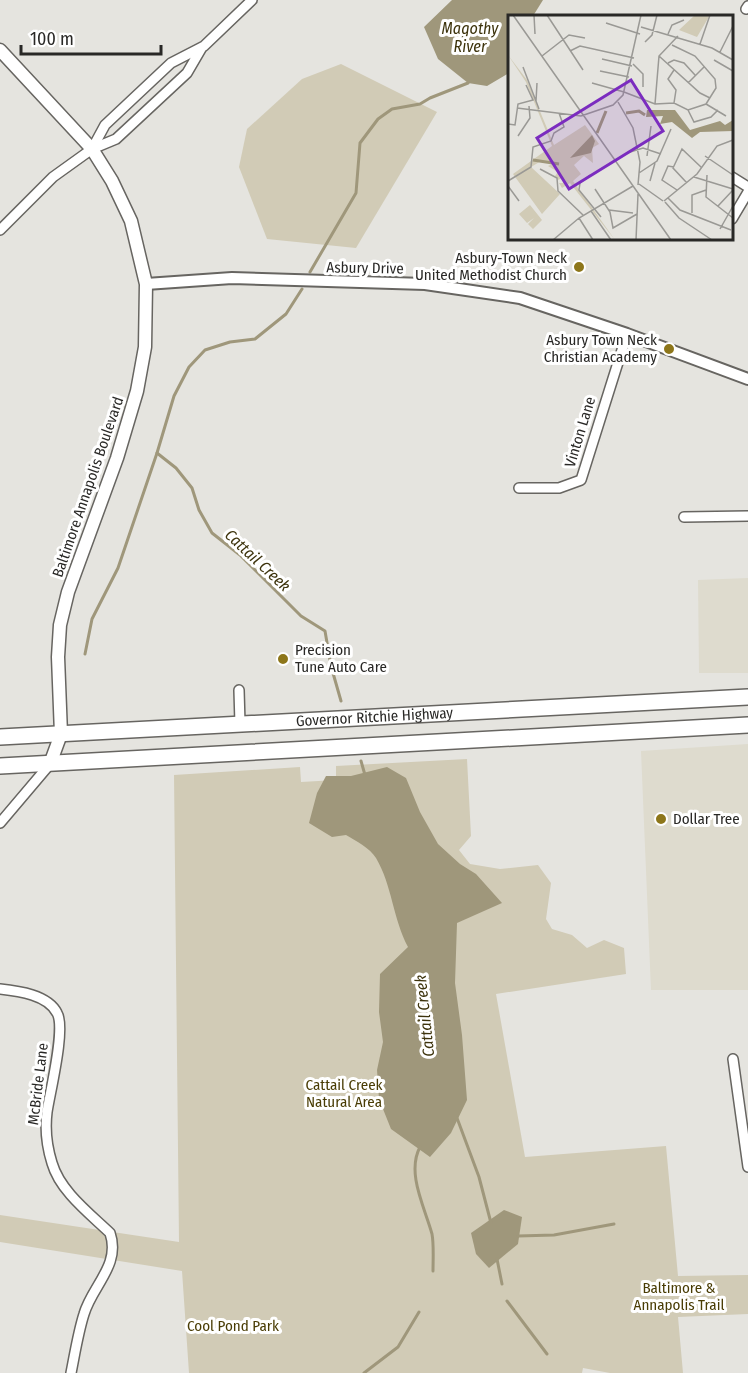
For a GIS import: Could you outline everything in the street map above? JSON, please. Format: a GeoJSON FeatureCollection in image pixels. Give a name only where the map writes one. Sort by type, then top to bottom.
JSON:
{"type":"FeatureCollection","features":[{"type":"Feature","properties":{"kind":"highway","name":"Governor Ritchie Highway"},"geometry":{"type":"LineString","coordinates":[[0,737],[748,697]]}},
{"type":"Feature","properties":{"kind":"highway","name":"Governor Ritchie Highway"},"geometry":{"type":"LineString","coordinates":[[0,766],[748,725]]}},
{"type":"Feature","properties":{"kind":"main road","name":"Baltimore Annapolis Boulevard"},"geometry":{"type":"LineString","coordinates":[[0,50],[92,149],[112,181],[131,221],[146,284],[145,347],[137,391],[117,458],[68,592],[60,625],[58,657],[61,734],[50,764]]}},
{"type":"Feature","properties":{"kind":"street"},"geometry":{"type":"LineString","coordinates":[[0,230],[53,177],[92,149],[116,139],[187,73],[201,49],[252,0]]}},
{"type":"Feature","properties":{"kind":"street"},"geometry":{"type":"LineString","coordinates":[[92,149],[105,125],[171,63],[201,49]]}},
{"type":"Feature","properties":{"kind":"street"},"geometry":{"type":"LineString","coordinates":[[733,178],[748,187]]}},
{"type":"Feature","properties":{"kind":"street"},"geometry":{"type":"LineString","coordinates":[[733,217],[748,192]]}},
{"type":"Feature","properties":{"kind":"street","name":"Asbury Drive"},"geometry":{"type":"LineString","coordinates":[[146,284],[231,278],[425,284],[520,298],[627,333],[748,379]]}},
{"type":"Feature","properties":{"kind":"street","name":"Vinton Lane"},"geometry":{"type":"LineString","coordinates":[[519,488],[559,488],[581,480],[627,333]]}},
{"type":"Feature","properties":{"kind":"street"},"geometry":{"type":"LineString","coordinates":[[684,517],[748,516]]}},
{"type":"Feature","properties":{"kind":"street"},"geometry":{"type":"LineString","coordinates":[[239,690],[240,724]]}},
{"type":"Feature","properties":{"kind":"street"},"geometry":{"type":"LineString","coordinates":[[0,823],[50,764]]}},
{"type":"Feature","properties":{"kind":"street","name":"McBride Lane"},"geometry":{"type":"LineString","coordinates":[[0,989],[33,995],[50,1004],[57,1012],[61,1027],[47,1112],[51,1162],[72,1196],[110,1233],[112,1239],[108,1271],[84,1312],[71,1373]]}},
{"type":"Feature","properties":{"kind":"street"},"geometry":{"type":"LineString","coordinates":[[733,1059],[748,1167]]}},
{"type":"Feature","properties":{"kind":"shaded area"},"geometry":{"type":"Polygon","coordinates":[[[748,578],[748,673],[699,673],[698,580],[748,578]]]}},
{"type":"Feature","properties":{"kind":"shaded area"},"geometry":{"type":"Polygon","coordinates":[[[748,744],[748,990],[651,990],[641,751],[748,744]]]}},
{"type":"Feature","properties":{"kind":"green space"},"geometry":{"type":"Polygon","coordinates":[[[341,64],[437,112],[356,248],[267,239],[239,167],[247,129],[302,79],[341,64]]]}},
{"type":"Feature","properties":{"kind":"green space","name":"Cattail Creek Natural Area"},"geometry":{"type":"Polygon","coordinates":[[[467,759],[471,836],[459,850],[470,864],[500,869],[538,865],[551,883],[546,919],[552,929],[572,935],[587,948],[604,940],[624,948],[626,974],[496,994],[525,1157],[666,1146],[678,1276],[748,1275],[748,1314],[678,1317],[683,1373],[610,1373],[583,1368],[582,1373],[189,1373],[182,1271],[0,1242],[0,1215],[179,1242],[174,775],[300,767],[301,782],[336,780],[336,766],[467,759]]]}},
{"type":"Feature","properties":{"kind":"water","name":"Magothy River"},"geometry":{"type":"Polygon","coordinates":[[[452,0],[543,0],[534,15],[508,15],[508,74],[487,86],[468,83],[438,59],[424,27],[452,0]]]}},
{"type":"Feature","properties":{"kind":"water"},"geometry":{"type":"Polygon","coordinates":[[[387,767],[406,778],[420,812],[438,844],[460,864],[476,874],[502,903],[457,923],[455,983],[467,1100],[451,1133],[430,1157],[391,1129],[379,1099],[377,1070],[383,1042],[379,1012],[380,974],[408,947],[386,879],[376,858],[367,848],[346,835],[332,837],[309,823],[317,793],[326,776],[351,776],[387,767]]]}},
{"type":"Feature","properties":{"kind":"water"},"geometry":{"type":"Polygon","coordinates":[[[504,1210],[522,1217],[518,1244],[489,1268],[476,1254],[471,1233],[504,1210]]]}},
{"type":"Feature","properties":{"kind":"waterway","name":"Cattail Creek"},"geometry":{"type":"LineString","coordinates":[[310,272],[356,193],[360,143],[378,119],[392,109],[420,104],[468,83]]}},
{"type":"Feature","properties":{"kind":"waterway","name":"Cattail Creek"},"geometry":{"type":"LineString","coordinates":[[85,654],[92,619],[118,568],[174,396],[189,367],[205,350],[230,342],[255,339],[286,314],[302,289]]}},
{"type":"Feature","properties":{"kind":"waterway","name":"Cattail Creek"},"geometry":{"type":"LineString","coordinates":[[157,453],[176,468],[192,488],[199,510],[212,533],[240,555],[301,616],[325,631],[331,666],[341,701]]}},
{"type":"Feature","properties":{"kind":"waterway","name":"Cattail Creek"},"geometry":{"type":"LineString","coordinates":[[361,761],[365,775]]}},
{"type":"Feature","properties":{"kind":"waterway","name":"Cattail Creek"},"geometry":{"type":"LineString","coordinates":[[457,1118],[479,1177],[491,1223]]}},
{"type":"Feature","properties":{"kind":"waterway","name":"Cattail Creek"},"geometry":{"type":"LineString","coordinates":[[420,1147],[416,1157],[416,1179],[432,1234],[433,1271]]}},
{"type":"Feature","properties":{"kind":"waterway"},"geometry":{"type":"LineString","coordinates":[[518,1236],[554,1235],[614,1224]]}},
{"type":"Feature","properties":{"kind":"waterway","name":"Cattail Creek"},"geometry":{"type":"LineString","coordinates":[[497,1259],[502,1284]]}},
{"type":"Feature","properties":{"kind":"waterway","name":"Cattail Creek"},"geometry":{"type":"LineString","coordinates":[[507,1301],[547,1354]]}},
{"type":"Feature","properties":{"kind":"waterway","name":"Cattail Creek"},"geometry":{"type":"LineString","coordinates":[[364,1373],[398,1347],[419,1312]]}},
{"type":"Feature","properties":{"kind":"place","name":"Asbury-Town Neck United Methodist Church"},"geometry":{"type":"Point","coordinates":[579,267]}},
{"type":"Feature","properties":{"kind":"place","name":"Asbury Town Neck Christian Academy"},"geometry":{"type":"Point","coordinates":[669,349]}},
{"type":"Feature","properties":{"kind":"place","name":"Precision Tune Auto Care"},"geometry":{"type":"Point","coordinates":[283,659]}},
{"type":"Feature","properties":{"kind":"place","name":"Dollar Tree"},"geometry":{"type":"Point","coordinates":[661,819]}},
{"type":"Feature","properties":{"kind":"park label","name":"Baltimore & Annapolis Trail"},"geometry":{"type":"Point","coordinates":[679,1296]}},
{"type":"Feature","properties":{"kind":"park label","name":"Cool Pond Park"},"geometry":{"type":"Point","coordinates":[233,1326]}}]}
